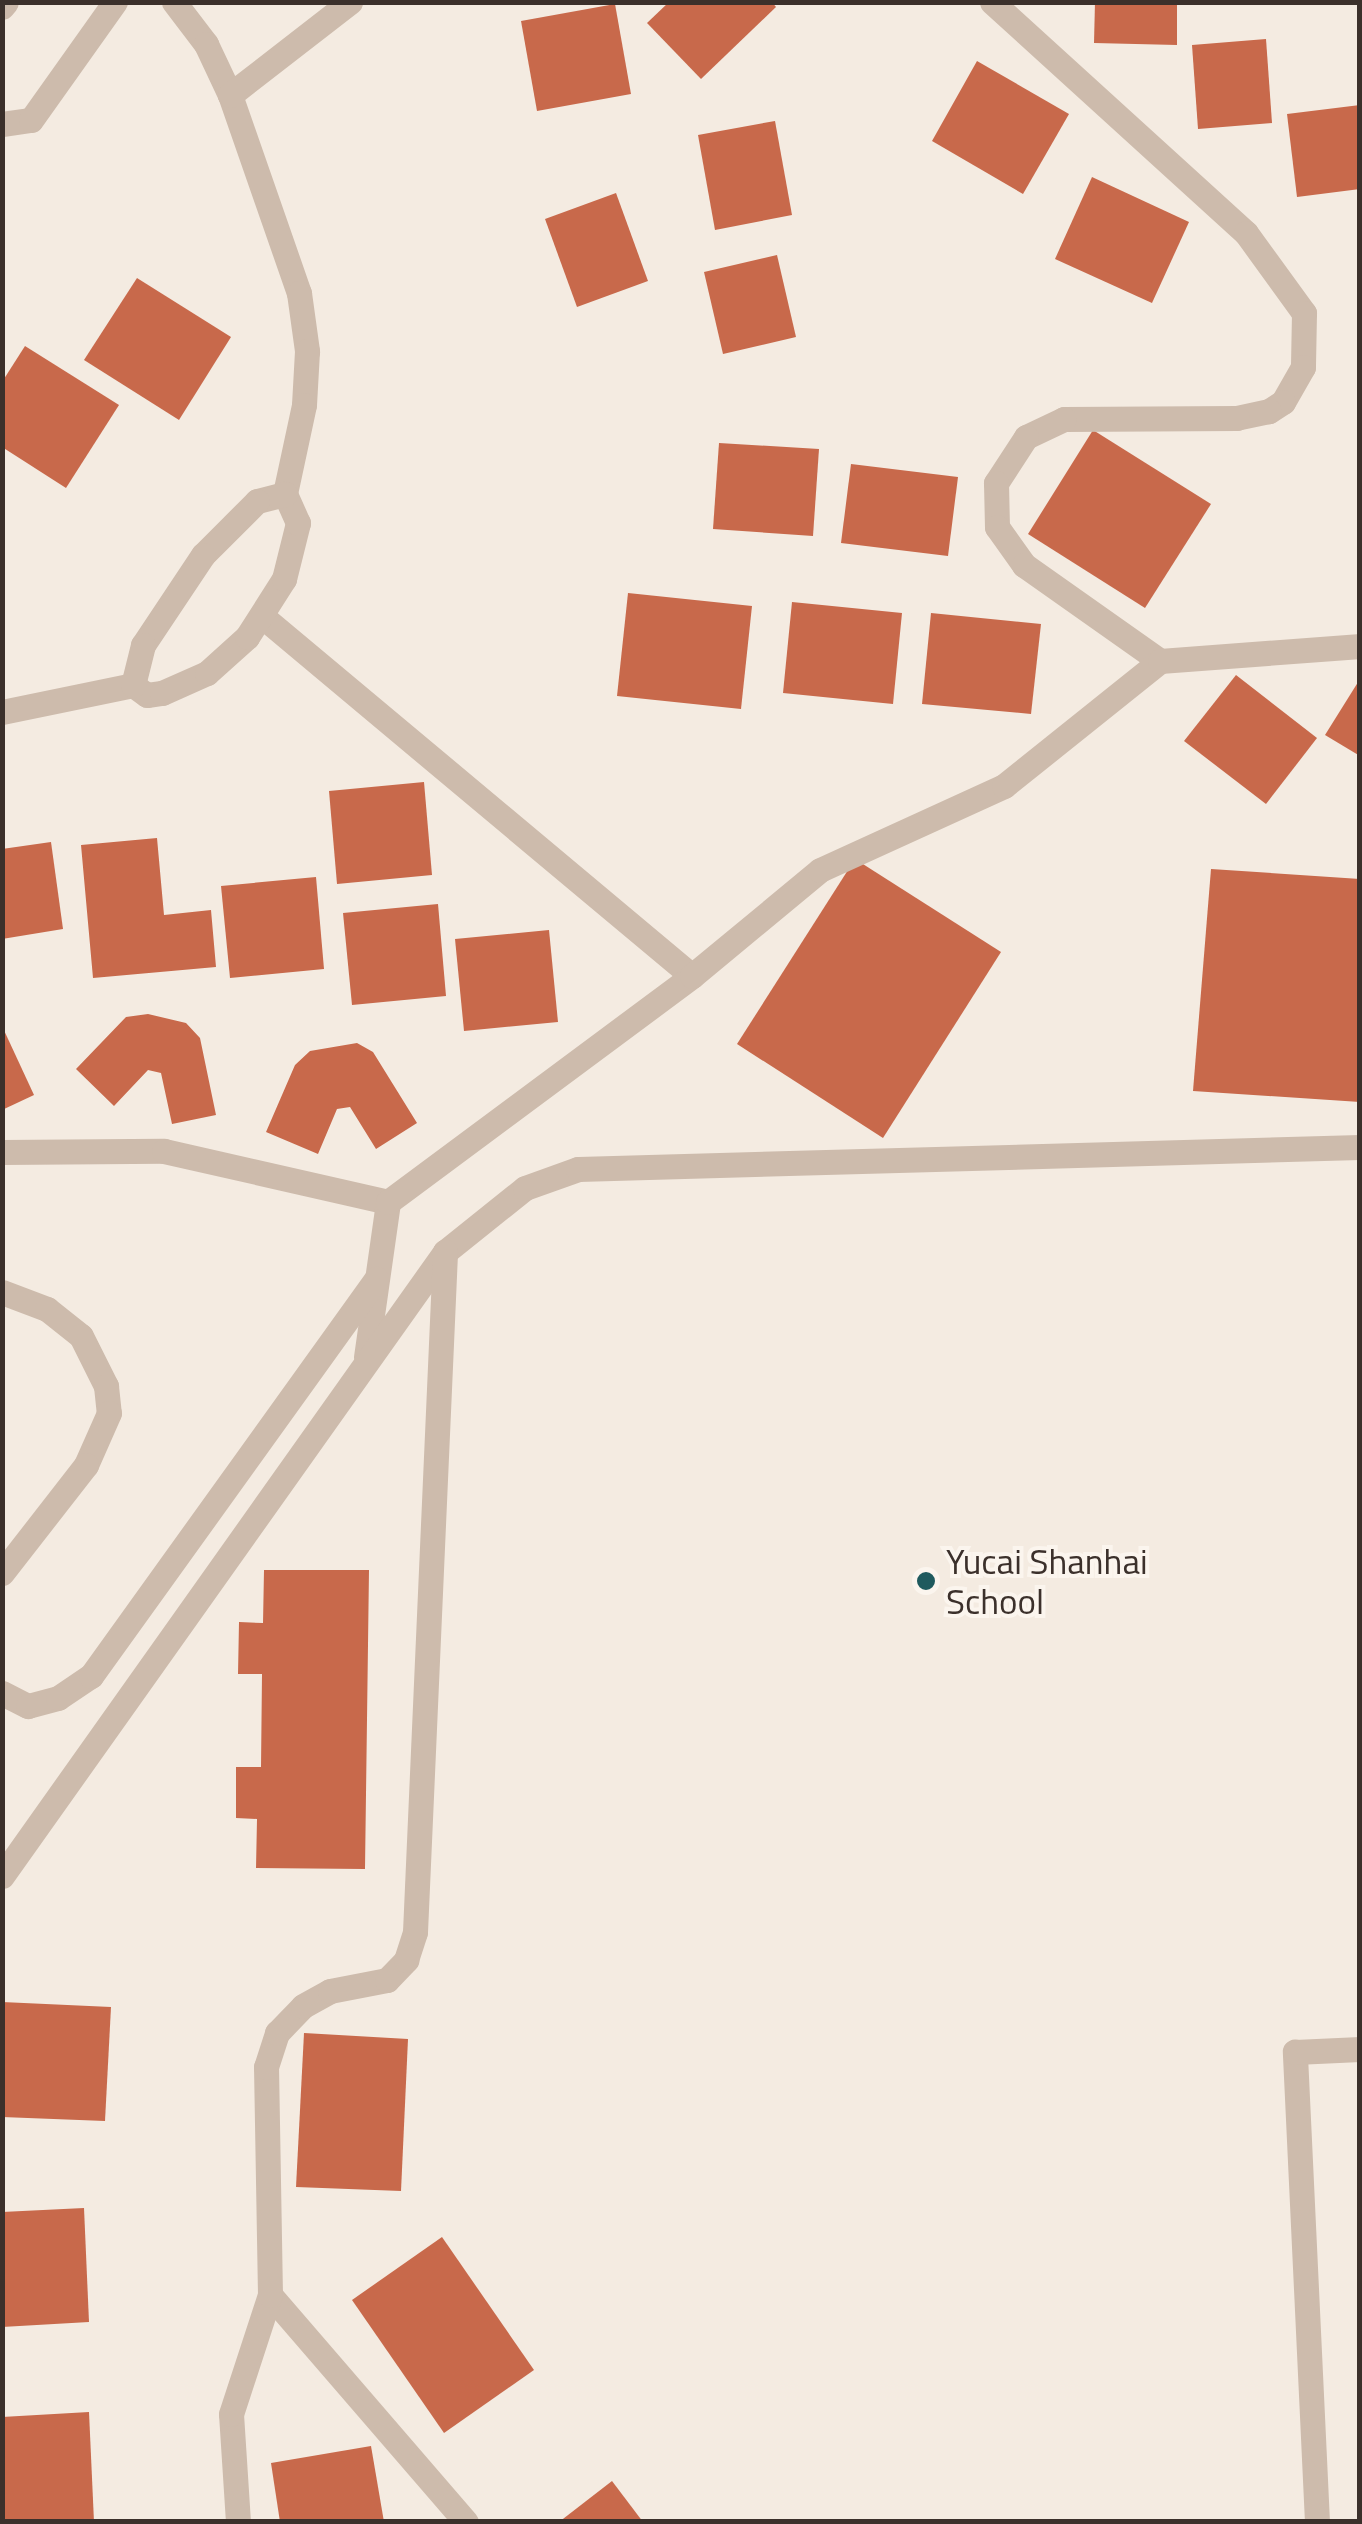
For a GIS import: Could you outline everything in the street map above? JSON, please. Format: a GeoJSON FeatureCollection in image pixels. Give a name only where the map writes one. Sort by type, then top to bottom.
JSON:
{"type":"FeatureCollection","features":[{"type":"Feature","properties":{"kind":"street"},"geometry":{"type":"LineString","coordinates":[[2,124],[38,112],[115,2]]}},
{"type":"Feature","properties":{"kind":"street"},"geometry":{"type":"LineString","coordinates":[[2,712],[133,685],[147,695],[180,687],[230,655],[263,617],[296,548],[298,522],[285,494],[304,405],[307,351],[299,294],[230,95],[206,44],[174,2]]}},
{"type":"Feature","properties":{"kind":"street"},"geometry":{"type":"LineString","coordinates":[[230,95],[350,2]]}},
{"type":"Feature","properties":{"kind":"street"},"geometry":{"type":"LineString","coordinates":[[992,2],[1246,233],[1304,313],[1302,366],[1283,402],[1269,411],[1237,418],[1054,422],[1026,437],[996,482],[997,527],[1024,565],[1160,661]]}},
{"type":"Feature","properties":{"kind":"street"},"geometry":{"type":"LineString","coordinates":[[133,685],[143,645],[203,555],[257,501],[285,494]]}},
{"type":"Feature","properties":{"kind":"street"},"geometry":{"type":"LineString","coordinates":[[263,617],[692,976]]}},
{"type":"Feature","properties":{"kind":"street"},"geometry":{"type":"LineString","coordinates":[[366,1362],[388,1202],[692,976],[820,870],[1004,786],[1160,661],[1360,646]]}},
{"type":"Feature","properties":{"kind":"street"},"geometry":{"type":"LineString","coordinates":[[2,1876],[445,1252],[524,1188],[578,1169],[1360,1146]]}},
{"type":"Feature","properties":{"kind":"street"},"geometry":{"type":"LineString","coordinates":[[2,1152],[164,1151],[388,1202]]}},
{"type":"Feature","properties":{"kind":"street"},"geometry":{"type":"LineString","coordinates":[[238,2522],[231,2414],[270,2295],[266,2067],[277,2033],[302,2006],[330,1992],[387,1980],[406,1960],[414,1932],[445,1252]]}},
{"type":"Feature","properties":{"kind":"street"},"geometry":{"type":"LineString","coordinates":[[2,1693],[28,1706],[58,1698],[92,1676],[378,1274]]}},
{"type":"Feature","properties":{"kind":"street"},"geometry":{"type":"LineString","coordinates":[[2,1292],[47,1310],[81,1336],[106,1386],[108,1413],[86,1465],[2,1572]]}},
{"type":"Feature","properties":{"kind":"street"},"geometry":{"type":"LineString","coordinates":[[1318,2522],[1295,2052],[1360,2049]]}},
{"type":"Feature","properties":{"kind":"street"},"geometry":{"type":"LineString","coordinates":[[270,2295],[466,2522]]}},
{"type":"Feature","properties":{"kind":"building"},"geometry":{"type":"Polygon","coordinates":[[[669,2],[772,2],[776,7],[701,79],[647,23],[669,2]]]}},
{"type":"Feature","properties":{"kind":"building"},"geometry":{"type":"Polygon","coordinates":[[[1095,2],[1177,2],[1177,45],[1094,43],[1095,2]]]}},
{"type":"Feature","properties":{"kind":"building"},"geometry":{"type":"Polygon","coordinates":[[[615,4],[631,94],[537,111],[521,21],[615,4]]]}},
{"type":"Feature","properties":{"kind":"building"},"geometry":{"type":"Polygon","coordinates":[[[1266,39],[1272,123],[1198,129],[1192,45],[1266,39]]]}},
{"type":"Feature","properties":{"kind":"building"},"geometry":{"type":"Polygon","coordinates":[[[977,61],[1069,114],[1023,194],[932,141],[977,61]]]}},
{"type":"Feature","properties":{"kind":"building"},"geometry":{"type":"Polygon","coordinates":[[[1360,105],[1360,189],[1297,197],[1287,114],[1360,105]]]}},
{"type":"Feature","properties":{"kind":"building"},"geometry":{"type":"Polygon","coordinates":[[[775,121],[792,215],[715,230],[698,135],[775,121]]]}},
{"type":"Feature","properties":{"kind":"building"},"geometry":{"type":"Polygon","coordinates":[[[1092,177],[1189,222],[1152,303],[1055,259],[1092,177]]]}},
{"type":"Feature","properties":{"kind":"building"},"geometry":{"type":"Polygon","coordinates":[[[616,193],[648,281],[577,307],[545,219],[616,193]]]}},
{"type":"Feature","properties":{"kind":"building"},"geometry":{"type":"Polygon","coordinates":[[[777,255],[796,337],[723,354],[704,272],[777,255]]]}},
{"type":"Feature","properties":{"kind":"building"},"geometry":{"type":"Polygon","coordinates":[[[137,278],[231,337],[179,420],[84,360],[137,278]]]}},
{"type":"Feature","properties":{"kind":"building"},"geometry":{"type":"Polygon","coordinates":[[[25,346],[119,405],[66,488],[2,447],[2,382],[25,346]]]}},
{"type":"Feature","properties":{"kind":"building"},"geometry":{"type":"Polygon","coordinates":[[[1093,430],[1211,504],[1145,608],[1028,534],[1093,430]]]}},
{"type":"Feature","properties":{"kind":"building"},"geometry":{"type":"Polygon","coordinates":[[[719,443],[819,449],[813,536],[713,529],[719,443]]]}},
{"type":"Feature","properties":{"kind":"building"},"geometry":{"type":"Polygon","coordinates":[[[851,464],[958,477],[948,556],[841,543],[851,464]]]}},
{"type":"Feature","properties":{"kind":"building"},"geometry":{"type":"Polygon","coordinates":[[[628,593],[752,606],[741,709],[617,696],[628,593]]]}},
{"type":"Feature","properties":{"kind":"building"},"geometry":{"type":"Polygon","coordinates":[[[792,602],[902,613],[893,704],[783,693],[792,602]]]}},
{"type":"Feature","properties":{"kind":"building"},"geometry":{"type":"Polygon","coordinates":[[[931,613],[1041,624],[1031,714],[922,704],[931,613]]]}},
{"type":"Feature","properties":{"kind":"building"},"geometry":{"type":"Polygon","coordinates":[[[1236,675],[1317,738],[1266,804],[1184,741],[1236,675]]]}},
{"type":"Feature","properties":{"kind":"building"},"geometry":{"type":"Polygon","coordinates":[[[1360,679],[1360,756],[1325,735],[1360,679]]]}},
{"type":"Feature","properties":{"kind":"building"},"geometry":{"type":"Polygon","coordinates":[[[424,782],[432,875],[337,884],[329,791],[424,782]]]}},
{"type":"Feature","properties":{"kind":"building"},"geometry":{"type":"Polygon","coordinates":[[[157,838],[164,915],[211,910],[216,967],[93,978],[81,845],[157,838]]]}},
{"type":"Feature","properties":{"kind":"building"},"geometry":{"type":"Polygon","coordinates":[[[51,842],[63,929],[2,939],[2,849],[51,842]]]}},
{"type":"Feature","properties":{"kind":"building"},"geometry":{"type":"Polygon","coordinates":[[[855,859],[1001,952],[883,1138],[737,1044],[855,859]]]}},
{"type":"Feature","properties":{"kind":"building"},"geometry":{"type":"Polygon","coordinates":[[[1211,869],[1360,879],[1360,1102],[1193,1091],[1211,869]]]}},
{"type":"Feature","properties":{"kind":"building"},"geometry":{"type":"Polygon","coordinates":[[[316,877],[324,969],[230,978],[221,886],[316,877]]]}},
{"type":"Feature","properties":{"kind":"building"},"geometry":{"type":"Polygon","coordinates":[[[438,904],[446,996],[352,1005],[343,913],[438,904]]]}},
{"type":"Feature","properties":{"kind":"building"},"geometry":{"type":"Polygon","coordinates":[[[549,930],[558,1022],[464,1031],[455,939],[549,930]]]}},
{"type":"Feature","properties":{"kind":"building"},"geometry":{"type":"Polygon","coordinates":[[[148,1014],[186,1023],[200,1038],[216,1115],[172,1124],[161,1073],[148,1070],[114,1106],[76,1069],[126,1017],[148,1014]]]}},
{"type":"Feature","properties":{"kind":"building"},"geometry":{"type":"Polygon","coordinates":[[[2,1026],[34,1095],[2,1110],[2,1026]]]}},
{"type":"Feature","properties":{"kind":"building"},"geometry":{"type":"Polygon","coordinates":[[[357,1043],[373,1052],[417,1123],[376,1149],[350,1107],[337,1109],[318,1154],[266,1132],[295,1065],[310,1051],[357,1043]]]}},
{"type":"Feature","properties":{"kind":"building"},"geometry":{"type":"Polygon","coordinates":[[[264,1570],[369,1570],[365,1869],[256,1868],[257,1819],[236,1818],[236,1767],[261,1767],[262,1674],[238,1674],[239,1622],[263,1623],[264,1570]]]}},
{"type":"Feature","properties":{"kind":"building"},"geometry":{"type":"Polygon","coordinates":[[[2,2002],[111,2007],[105,2121],[2,2117],[2,2002]]]}},
{"type":"Feature","properties":{"kind":"building"},"geometry":{"type":"Polygon","coordinates":[[[304,2033],[408,2039],[401,2191],[296,2187],[304,2033]]]}},
{"type":"Feature","properties":{"kind":"building"},"geometry":{"type":"Polygon","coordinates":[[[84,2208],[89,2322],[2,2327],[2,2212],[84,2208]]]}},
{"type":"Feature","properties":{"kind":"building"},"geometry":{"type":"Polygon","coordinates":[[[442,2237],[534,2370],[444,2433],[352,2300],[442,2237]]]}},
{"type":"Feature","properties":{"kind":"building"},"geometry":{"type":"Polygon","coordinates":[[[89,2412],[94,2522],[2,2522],[2,2417],[89,2412]]]}},
{"type":"Feature","properties":{"kind":"building"},"geometry":{"type":"Polygon","coordinates":[[[371,2446],[384,2522],[280,2522],[271,2463],[371,2446]]]}},
{"type":"Feature","properties":{"kind":"building"},"geometry":{"type":"Polygon","coordinates":[[[612,2481],[643,2522],[559,2522],[612,2481]]]}},
{"type":"Feature","properties":{"kind":"place","name":"Yucai Shanhai School"},"geometry":{"type":"Point","coordinates":[926,1581]}}]}
